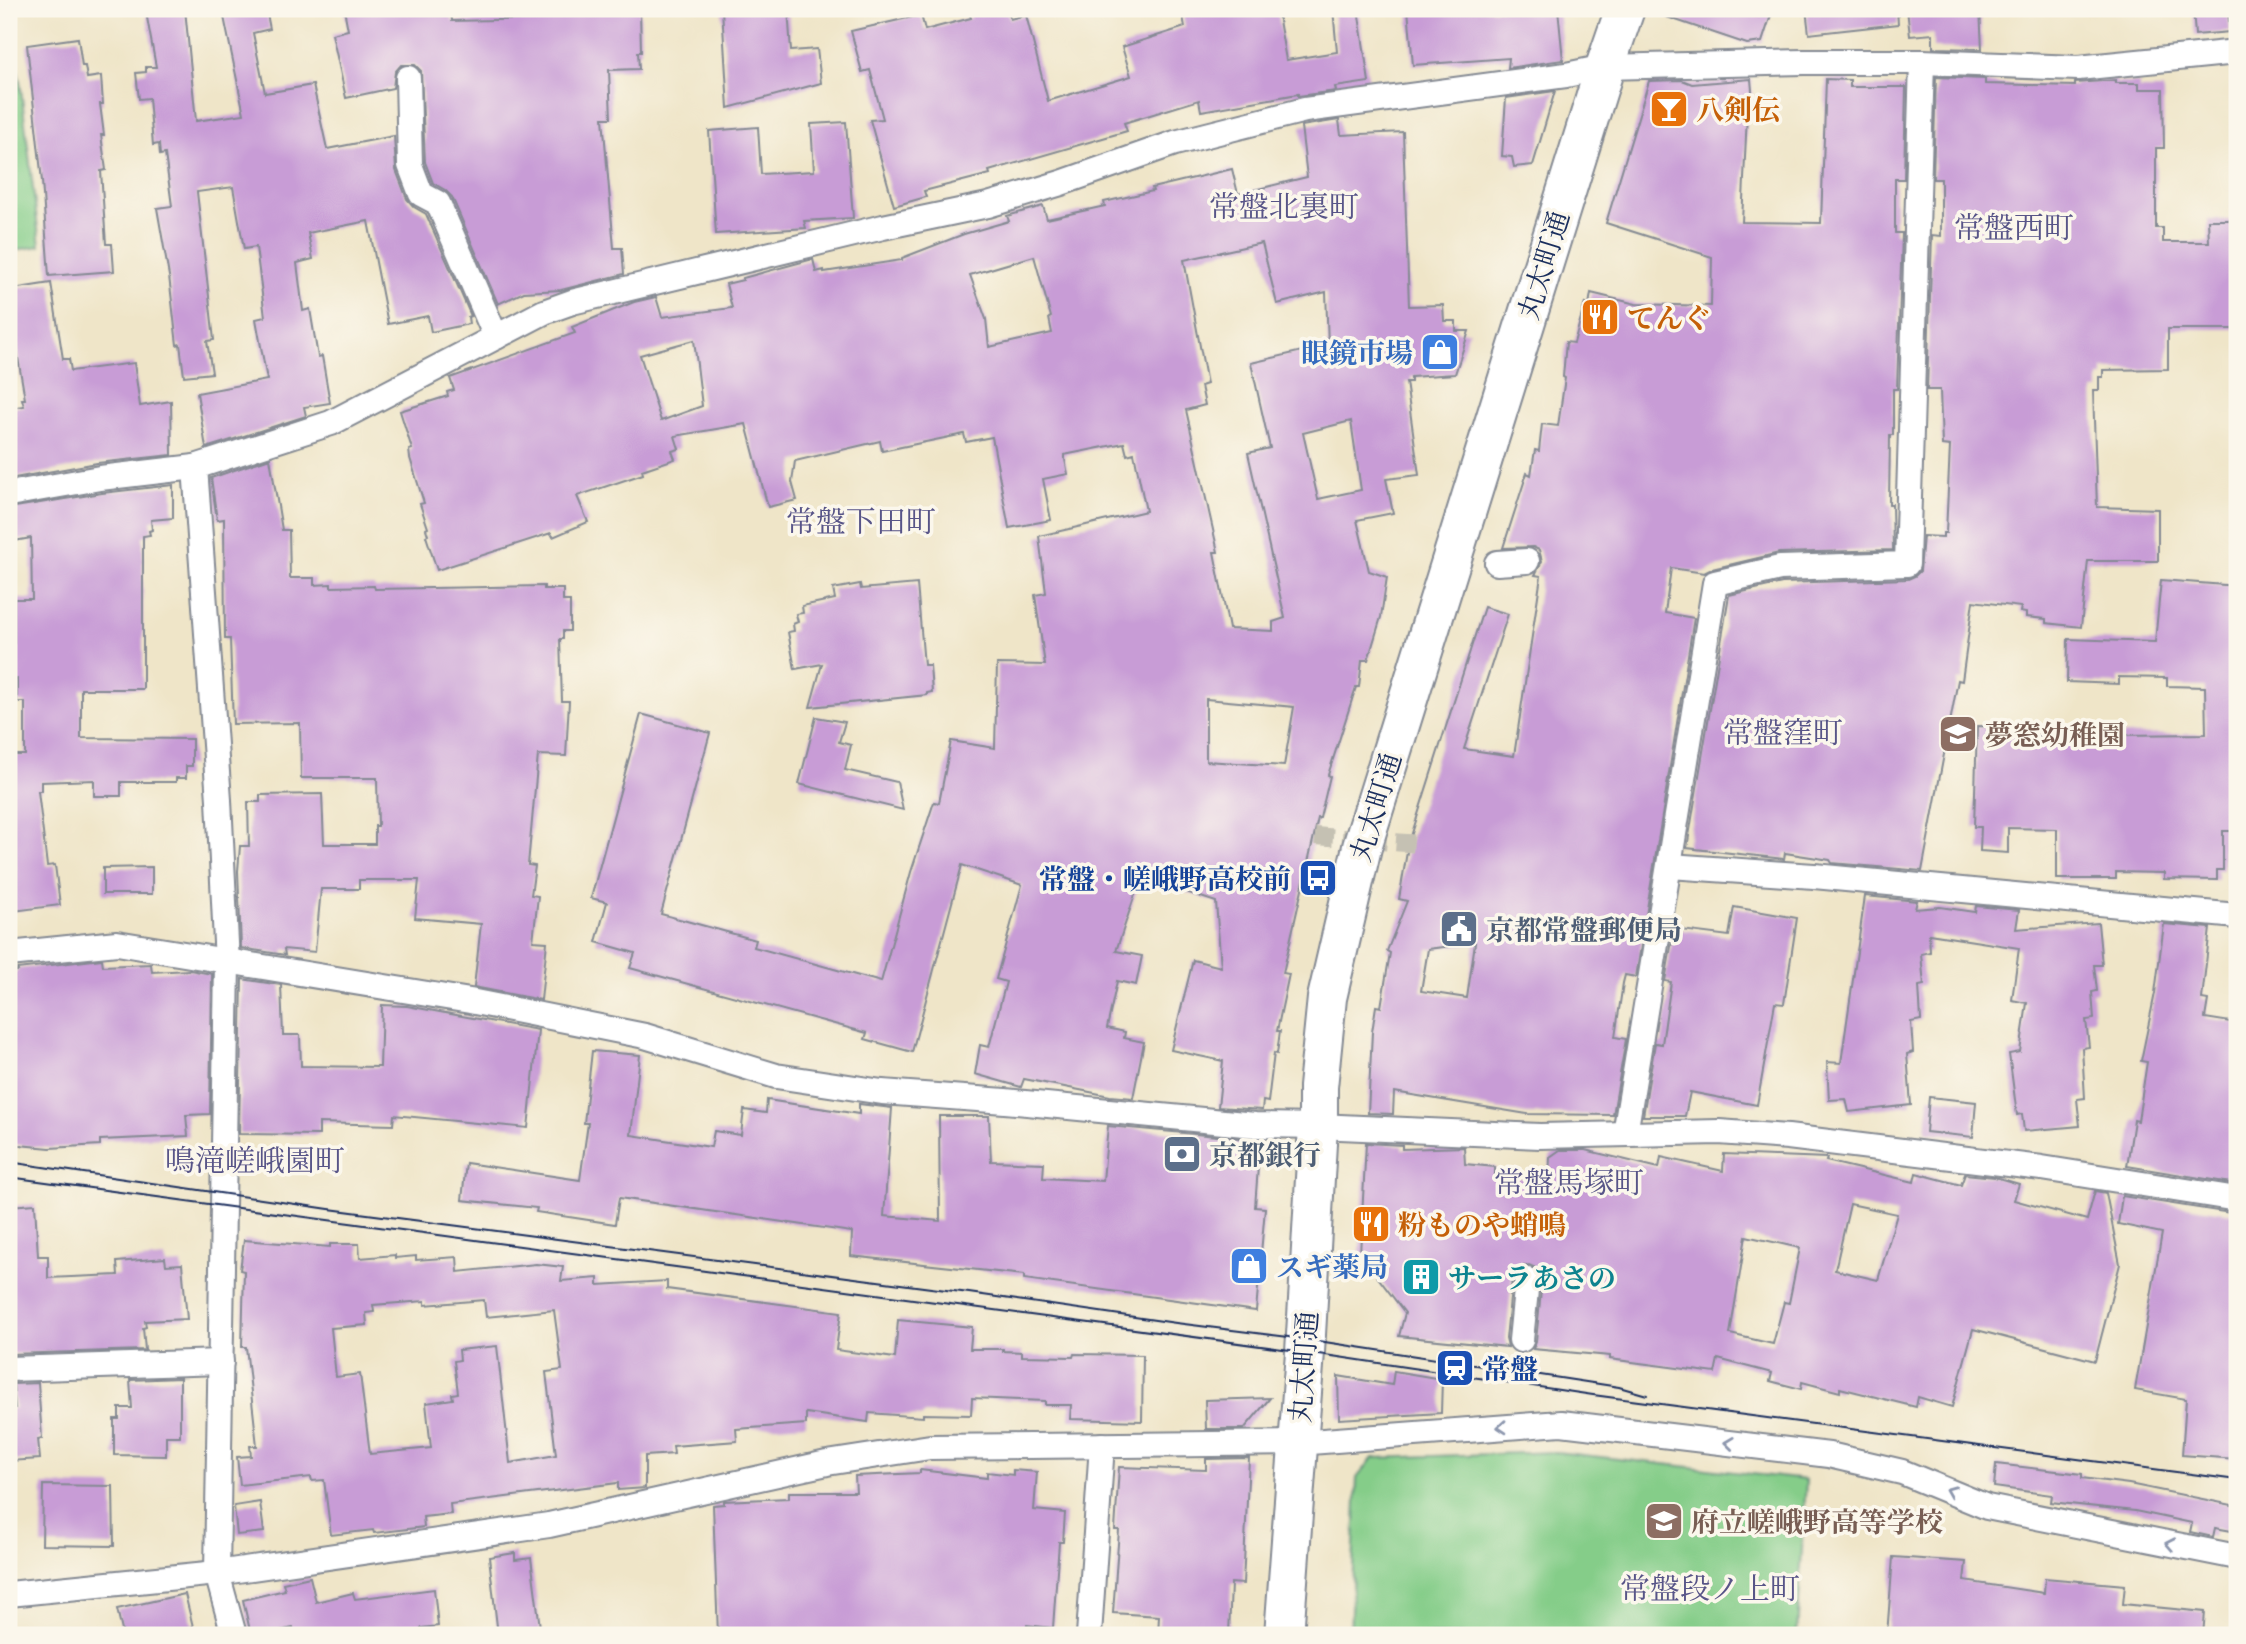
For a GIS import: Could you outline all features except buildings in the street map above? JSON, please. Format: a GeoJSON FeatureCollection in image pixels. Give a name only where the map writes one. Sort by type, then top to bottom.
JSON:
{"type":"FeatureCollection","features":[{"type":"Feature","properties":{"kind":"main road","name":"丸太町通"},"geometry":{"type":"LineString","coordinates":[[1284,1635],[1318,1126],[1318,1087],[1327,998],[1362,847],[1625,9]]}},
{"type":"Feature","properties":{"kind":"street"},"geometry":{"type":"LineString","coordinates":[[9,494],[100,478],[195,467],[331,423],[544,312],[572,302],[883,227],[988,205],[1175,143],[1305,110],[1605,68],[1791,62],[1922,62],[2078,68],[2237,52]]}},
{"type":"Feature","properties":{"kind":"street"},"geometry":{"type":"LineString","coordinates":[[1625,1134],[1715,583],[1780,568],[1907,564],[1922,62]]}},
{"type":"Feature","properties":{"kind":"street"},"geometry":{"type":"LineString","coordinates":[[408,78],[410,165],[421,194],[438,203],[496,337]]}},
{"type":"Feature","properties":{"kind":"street"},"geometry":{"type":"LineString","coordinates":[[195,467],[219,800],[227,962],[217,1573],[234,1635]]}},
{"type":"Feature","properties":{"kind":"street"},"geometry":{"type":"LineString","coordinates":[[1497,563],[1527,561]]}},
{"type":"Feature","properties":{"kind":"street"},"geometry":{"type":"LineString","coordinates":[[1670,866],[1814,876],[2237,916]]}},
{"type":"Feature","properties":{"kind":"street"},"geometry":{"type":"LineString","coordinates":[[9,954],[117,943],[470,1001],[645,1036],[775,1076],[882,1092],[1255,1125],[1540,1136],[1719,1132],[1808,1139],[2042,1168],[2237,1199]]}},
{"type":"Feature","properties":{"kind":"street"},"geometry":{"type":"LineString","coordinates":[[1521,1340],[1527,1280]]}},
{"type":"Feature","properties":{"kind":"street"},"geometry":{"type":"LineString","coordinates":[[9,1369],[221,1362]]}},
{"type":"Feature","properties":{"kind":"street"},"geometry":{"type":"LineString","coordinates":[[9,1594],[217,1573],[549,1525],[827,1463],[930,1447],[1297,1443],[1561,1423],[1829,1455],[1902,1472],[1987,1507],[2237,1557]]}},
{"type":"Feature","properties":{"kind":"street"},"geometry":{"type":"LineString","coordinates":[[1089,1635],[1102,1445]]}},
{"type":"Feature","properties":{"kind":"green space"},"geometry":{"type":"Polygon","coordinates":[[[9,39],[20,81],[40,246],[9,251],[9,39]]]}},
{"type":"Feature","properties":{"kind":"green space"},"geometry":{"type":"Polygon","coordinates":[[[1556,1452],[1806,1480],[1797,1635],[1350,1635],[1357,1478],[1373,1458],[1556,1452]]]}},
{"type":"Feature","properties":{"kind":"tunnel"},"geometry":{"type":"LineString","coordinates":[[1315,836],[1419,844]]}},
{"type":"Feature","properties":{"kind":"tram line"},"geometry":{"type":"LineString","coordinates":[[9,1162],[329,1209],[1305,1339],[1619,1387],[1647,1395]]}},
{"type":"Feature","properties":{"kind":"tram line"},"geometry":{"type":"LineString","coordinates":[[9,1177],[1305,1352],[1593,1395],[2237,1480]]}},
{"type":"Feature","properties":{"kind":"place","name":"八剣伝"},"geometry":{"type":"Point","coordinates":[1669,109]}},
{"type":"Feature","properties":{"kind":"place","name":"てんぐ"},"geometry":{"type":"Point","coordinates":[1600,317]}},
{"type":"Feature","properties":{"kind":"place","name":"眼鏡市場"},"geometry":{"type":"Point","coordinates":[1440,352]}},
{"type":"Feature","properties":{"kind":"place","name":"夢窓幼稚園"},"geometry":{"type":"Point","coordinates":[1958,734]}},
{"type":"Feature","properties":{"kind":"place","name":"常盤・嵯峨野高校前"},"geometry":{"type":"Point","coordinates":[1318,878]}},
{"type":"Feature","properties":{"kind":"place","name":"京都常盤郵便局"},"geometry":{"type":"Point","coordinates":[1459,929]}},
{"type":"Feature","properties":{"kind":"place","name":"京都銀行"},"geometry":{"type":"Point","coordinates":[1182,1154]}},
{"type":"Feature","properties":{"kind":"place","name":"粉ものや蛸鳴"},"geometry":{"type":"Point","coordinates":[1371,1224]}},
{"type":"Feature","properties":{"kind":"place","name":"スギ薬局"},"geometry":{"type":"Point","coordinates":[1249,1266]}},
{"type":"Feature","properties":{"kind":"place","name":"サーラあさの"},"geometry":{"type":"Point","coordinates":[1421,1277]}},
{"type":"Feature","properties":{"kind":"place","name":"常盤"},"geometry":{"type":"Point","coordinates":[1455,1368]}},
{"type":"Feature","properties":{"kind":"place","name":"府立嵯峨野高等学校"},"geometry":{"type":"Point","coordinates":[1664,1521]}},
{"type":"Feature","properties":{"kind":"district","name":"常盤北裏町"},"geometry":{"type":"Point","coordinates":[1284,206]}},
{"type":"Feature","properties":{"kind":"district","name":"常盤西町"},"geometry":{"type":"Point","coordinates":[2014,227]}},
{"type":"Feature","properties":{"kind":"district","name":"常盤下田町"},"geometry":{"type":"Point","coordinates":[861,521]}},
{"type":"Feature","properties":{"kind":"district","name":"常盤窪町"},"geometry":{"type":"Point","coordinates":[1783,732]}},
{"type":"Feature","properties":{"kind":"district","name":"鳴滝嵯峨園町"},"geometry":{"type":"Point","coordinates":[255,1160]}},
{"type":"Feature","properties":{"kind":"district","name":"常盤馬塚町"},"geometry":{"type":"Point","coordinates":[1569,1182]}},
{"type":"Feature","properties":{"kind":"district","name":"常盤段ノ上町"},"geometry":{"type":"Point","coordinates":[1710,1588]}}]}
